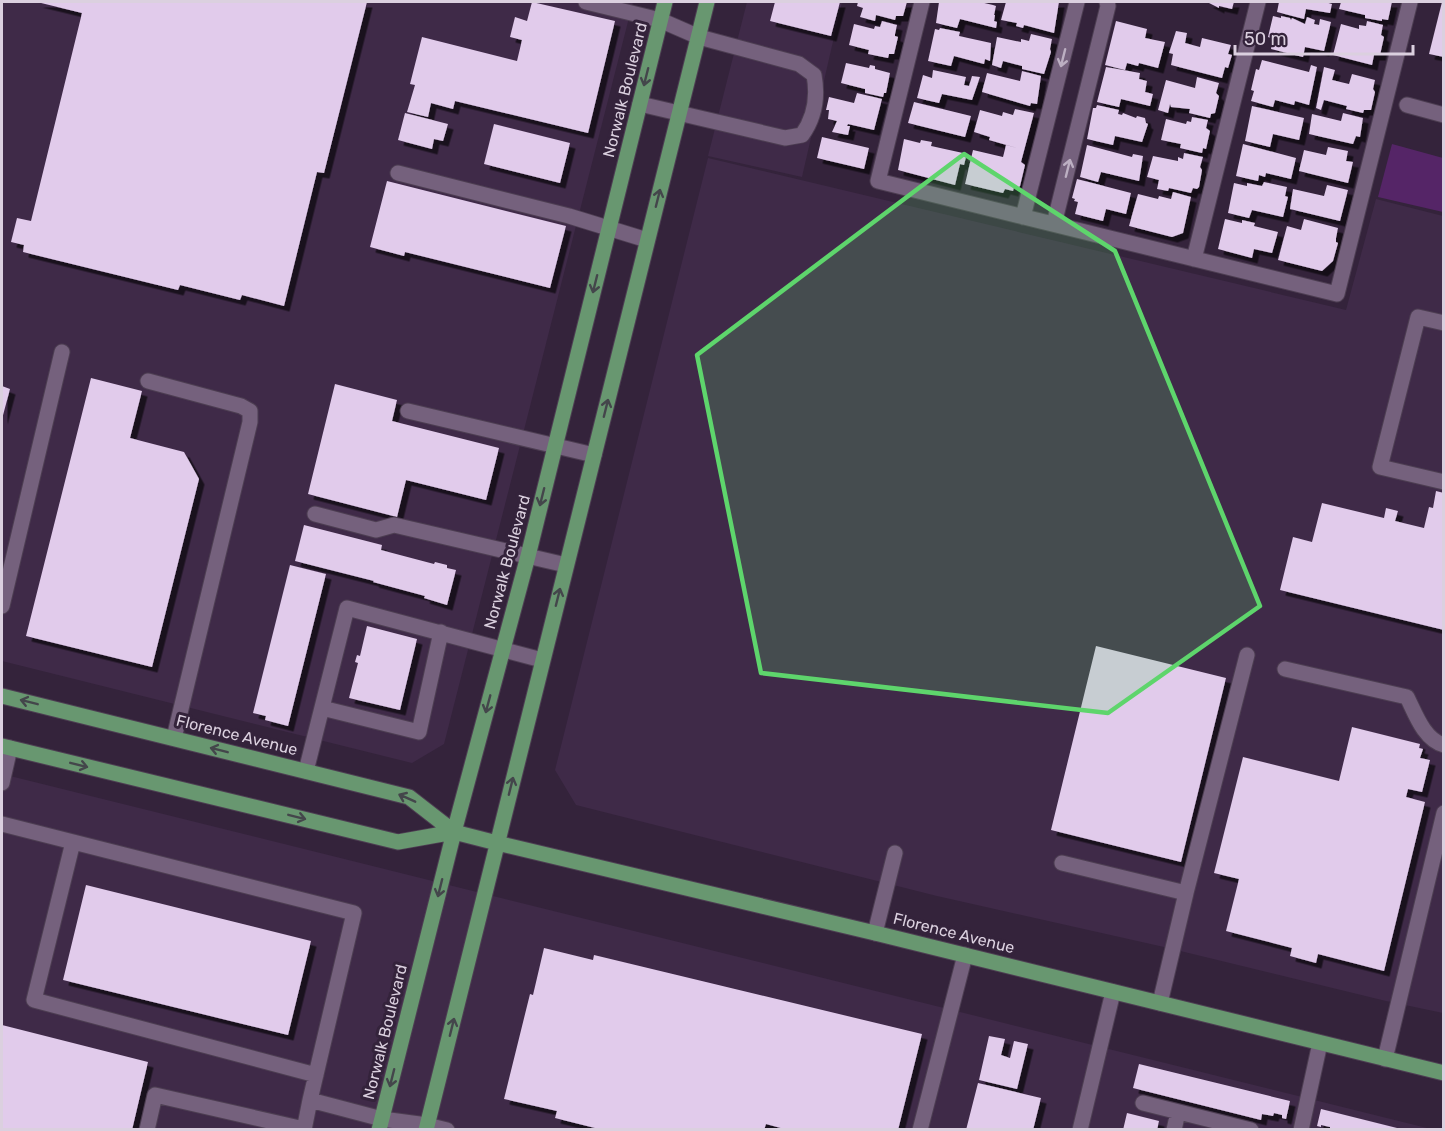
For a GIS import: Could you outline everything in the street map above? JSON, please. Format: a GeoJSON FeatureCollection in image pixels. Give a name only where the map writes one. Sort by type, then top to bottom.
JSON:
{"type":"FeatureCollection","features":[{"type":"Feature","properties":{"kind":"main road","name":"Norwalk Boulevard"},"geometry":{"type":"LineString","coordinates":[[381,1124],[454,832],[528,556],[665,2]]}},
{"type":"Feature","properties":{"kind":"main road"},"geometry":{"type":"LineString","coordinates":[[427,1127],[707,2]]}},
{"type":"Feature","properties":{"kind":"main road","name":"Florence Avenue"},"geometry":{"type":"LineString","coordinates":[[2,696],[409,796],[454,832],[965,955],[1443,1074]]}},
{"type":"Feature","properties":{"kind":"main road","name":"Florence Avenue"},"geometry":{"type":"LineString","coordinates":[[6,747],[398,842],[454,832]]}},
{"type":"Feature","properties":{"kind":"street"},"geometry":{"type":"LineString","coordinates":[[586,2],[660,20],[699,37],[799,64],[814,75],[817,91],[811,122],[801,135],[785,138],[640,104]]}},
{"type":"Feature","properties":{"kind":"street"},"geometry":{"type":"LineString","coordinates":[[922,2],[878,181],[1337,294],[1410,2]]}},
{"type":"Feature","properties":{"kind":"street"},"geometry":{"type":"LineString","coordinates":[[1023,217],[1077,2]]}},
{"type":"Feature","properties":{"kind":"street"},"geometry":{"type":"LineString","coordinates":[[1054,224],[1108,6],[1107,2]]}},
{"type":"Feature","properties":{"kind":"street"},"geometry":{"type":"LineString","coordinates":[[1194,259],[1258,2]]}},
{"type":"Feature","properties":{"kind":"street"},"geometry":{"type":"LineString","coordinates":[[1407,105],[1443,114]]}},
{"type":"Feature","properties":{"kind":"street"},"geometry":{"type":"LineString","coordinates":[[398,173],[609,227],[648,240]]}},
{"type":"Feature","properties":{"kind":"street"},"geometry":{"type":"LineString","coordinates":[[1443,323],[1418,317],[1380,467],[1443,482]]}},
{"type":"Feature","properties":{"kind":"street"},"geometry":{"type":"LineString","coordinates":[[2,606],[62,352]]}},
{"type":"Feature","properties":{"kind":"street"},"geometry":{"type":"LineString","coordinates":[[148,381],[241,406],[249,411],[250,422],[174,738]]}},
{"type":"Feature","properties":{"kind":"street"},"geometry":{"type":"LineString","coordinates":[[408,411],[594,455]]}},
{"type":"Feature","properties":{"kind":"street"},"geometry":{"type":"LineString","coordinates":[[315,514],[376,530],[394,525],[566,565]]}},
{"type":"Feature","properties":{"kind":"street"},"geometry":{"type":"LineString","coordinates":[[306,771],[347,609],[542,660]]}},
{"type":"Feature","properties":{"kind":"street"},"geometry":{"type":"LineString","coordinates":[[322,708],[419,732],[441,632]]}},
{"type":"Feature","properties":{"kind":"street"},"geometry":{"type":"LineString","coordinates":[[1160,1003],[1247,655]]}},
{"type":"Feature","properties":{"kind":"street"},"geometry":{"type":"LineString","coordinates":[[1285,669],[1407,697],[1420,723],[1435,743],[1443,745]]}},
{"type":"Feature","properties":{"kind":"street"},"geometry":{"type":"LineString","coordinates":[[2,783],[6,747]]}},
{"type":"Feature","properties":{"kind":"street"},"geometry":{"type":"LineString","coordinates":[[1385,1059],[1443,813]]}},
{"type":"Feature","properties":{"kind":"street"},"geometry":{"type":"LineString","coordinates":[[2,824],[354,913],[304,1129],[155,1095],[147,1130]]}},
{"type":"Feature","properties":{"kind":"street"},"geometry":{"type":"LineString","coordinates":[[73,842],[34,1000],[316,1075]]}},
{"type":"Feature","properties":{"kind":"street"},"geometry":{"type":"LineString","coordinates":[[875,933],[895,853]]}},
{"type":"Feature","properties":{"kind":"street"},"geometry":{"type":"LineString","coordinates":[[1062,863],[1186,893]]}},
{"type":"Feature","properties":{"kind":"street"},"geometry":{"type":"LineString","coordinates":[[920,1130],[965,955]]}},
{"type":"Feature","properties":{"kind":"street"},"geometry":{"type":"LineString","coordinates":[[1080,1130],[1113,992]]}},
{"type":"Feature","properties":{"kind":"street"},"geometry":{"type":"LineString","coordinates":[[1300,1130],[1320,1043]]}},
{"type":"Feature","properties":{"kind":"street"},"geometry":{"type":"LineString","coordinates":[[310,1100],[381,1124],[447,1130]]}},
{"type":"Feature","properties":{"kind":"street"},"geometry":{"type":"LineString","coordinates":[[1143,1103],[1251,1130]]}},
{"type":"Feature","properties":{"kind":"street"},"geometry":{"type":"LineString","coordinates":[[1174,1130],[1178,1112]]}},
{"type":"Feature","properties":{"kind":"highlighted area"},"geometry":{"type":"Polygon","coordinates":[[[964,154],[1115,251],[1260,606],[1108,713],[761,673],[697,355],[964,154]]]}},
{"type":"Feature","properties":{"kind":"shaded area"},"geometry":{"type":"Polygon","coordinates":[[[2,2],[633,2],[444,744],[412,763],[2,661],[2,2]]]}},
{"type":"Feature","properties":{"kind":"shaded area"},"geometry":{"type":"Polygon","coordinates":[[[747,2],[842,2],[802,177],[708,156],[747,2]]]}},
{"type":"Feature","properties":{"kind":"shaded area"},"geometry":{"type":"Polygon","coordinates":[[[1392,144],[1443,158],[1443,212],[1378,197],[1392,144]]]}},
{"type":"Feature","properties":{"kind":"shaded area"},"geometry":{"type":"Polygon","coordinates":[[[708,158],[1346,310],[1376,199],[1443,216],[1443,1013],[937,896],[576,805],[555,770],[708,158]]]}},
{"type":"Feature","properties":{"kind":"shaded area"},"geometry":{"type":"Polygon","coordinates":[[[2,774],[1431,1129],[2,1129],[2,774]]]}},
{"type":"Feature","properties":{"kind":"building"},"geometry":{"type":"Polygon","coordinates":[[[37,2],[367,2],[324,173],[317,172],[284,306],[242,295],[240,300],[180,285],[178,290],[23,252],[24,245],[11,242],[17,218],[31,221],[82,13],[37,2]]]}},
{"type":"Feature","properties":{"kind":"building"},"geometry":{"type":"Polygon","coordinates":[[[532,2],[615,21],[588,133],[455,101],[453,109],[431,103],[428,117],[407,112],[415,85],[410,84],[422,37],[517,61],[522,40],[510,37],[515,17],[527,21],[532,2]]]}},
{"type":"Feature","properties":{"kind":"building"},"geometry":{"type":"Polygon","coordinates":[[[775,2],[840,2],[831,36],[770,21],[775,2]]]}},
{"type":"Feature","properties":{"kind":"building"},"geometry":{"type":"Polygon","coordinates":[[[858,2],[907,2],[903,16],[896,16],[895,20],[876,15],[875,21],[860,17],[863,8],[857,6],[858,2]]]}},
{"type":"Feature","properties":{"kind":"building"},"geometry":{"type":"Polygon","coordinates":[[[939,2],[980,2],[996,6],[994,21],[997,22],[996,28],[960,19],[957,28],[936,23],[939,2]]]}},
{"type":"Feature","properties":{"kind":"building"},"geometry":{"type":"Polygon","coordinates":[[[1006,2],[1059,2],[1054,33],[1024,25],[1023,28],[1016,26],[1017,23],[1001,20],[1006,2]]]}},
{"type":"Feature","properties":{"kind":"building"},"geometry":{"type":"Polygon","coordinates":[[[1207,2],[1234,2],[1232,9],[1219,6],[1219,8],[1207,2]]]}},
{"type":"Feature","properties":{"kind":"building"},"geometry":{"type":"Polygon","coordinates":[[[1279,2],[1332,4],[1330,13],[1306,9],[1304,19],[1277,12],[1279,2]]]}},
{"type":"Feature","properties":{"kind":"building"},"geometry":{"type":"Polygon","coordinates":[[[1341,2],[1392,2],[1388,20],[1382,19],[1382,21],[1339,9],[1341,2]]]}},
{"type":"Feature","properties":{"kind":"building"},"geometry":{"type":"Polygon","coordinates":[[[1442,2],[1444,2],[1444,57],[1429,54],[1442,2]]]}},
{"type":"Feature","properties":{"kind":"building"},"geometry":{"type":"Polygon","coordinates":[[[1273,16],[1291,20],[1292,18],[1305,24],[1307,17],[1315,20],[1314,24],[1319,25],[1320,19],[1331,22],[1324,51],[1305,47],[1303,57],[1271,49],[1273,39],[1268,37],[1273,16]]]}},
{"type":"Feature","properties":{"kind":"building"},"geometry":{"type":"Polygon","coordinates":[[[882,21],[897,25],[895,36],[898,37],[894,54],[889,54],[888,58],[868,54],[869,50],[849,45],[854,24],[874,29],[875,26],[880,27],[882,21]]]}},
{"type":"Feature","properties":{"kind":"building"},"geometry":{"type":"Polygon","coordinates":[[[1116,21],[1147,29],[1145,38],[1165,42],[1158,68],[1139,63],[1138,66],[1127,63],[1125,70],[1105,65],[1116,21]]]}},
{"type":"Feature","properties":{"kind":"building"},"geometry":{"type":"Polygon","coordinates":[[[1367,21],[1383,25],[1381,35],[1384,37],[1380,55],[1374,55],[1372,65],[1333,55],[1341,24],[1359,29],[1359,25],[1366,26],[1367,21]]]}},
{"type":"Feature","properties":{"kind":"building"},"geometry":{"type":"Polygon","coordinates":[[[935,29],[960,32],[959,36],[991,43],[990,61],[985,59],[984,64],[954,56],[951,66],[928,61],[935,29]]]}},
{"type":"Feature","properties":{"kind":"building"},"geometry":{"type":"Polygon","coordinates":[[[1176,31],[1187,33],[1185,43],[1200,47],[1202,38],[1231,45],[1228,54],[1232,55],[1222,78],[1171,65],[1173,54],[1169,53],[1176,31]]]}},
{"type":"Feature","properties":{"kind":"building"},"geometry":{"type":"Polygon","coordinates":[[[1031,34],[1052,39],[1051,52],[1044,74],[1022,69],[1022,66],[1003,61],[1001,68],[992,65],[997,37],[1021,42],[1021,39],[1029,41],[1031,34]]]}},
{"type":"Feature","properties":{"kind":"building"},"geometry":{"type":"Polygon","coordinates":[[[1262,60],[1309,72],[1311,65],[1317,67],[1309,105],[1295,101],[1294,105],[1275,100],[1273,107],[1251,101],[1256,69],[1259,70],[1262,60]]]}},
{"type":"Feature","properties":{"kind":"building"},"geometry":{"type":"Polygon","coordinates":[[[846,63],[869,68],[870,65],[875,66],[875,69],[890,73],[883,97],[865,93],[865,89],[841,83],[846,63]]]}},
{"type":"Feature","properties":{"kind":"building"},"geometry":{"type":"Polygon","coordinates":[[[1106,67],[1140,73],[1139,79],[1147,81],[1145,92],[1153,94],[1150,106],[1121,99],[1119,107],[1097,102],[1106,67]]]}},
{"type":"Feature","properties":{"kind":"building"},"geometry":{"type":"Polygon","coordinates":[[[1324,67],[1335,70],[1332,80],[1349,84],[1352,74],[1375,80],[1371,110],[1364,110],[1363,113],[1324,100],[1321,110],[1316,108],[1324,67]]]}},
{"type":"Feature","properties":{"kind":"building"},"geometry":{"type":"Polygon","coordinates":[[[933,70],[966,77],[964,85],[969,86],[972,76],[980,77],[972,100],[942,94],[939,103],[917,98],[923,75],[932,78],[933,70]]]}},
{"type":"Feature","properties":{"kind":"building"},"geometry":{"type":"Polygon","coordinates":[[[1022,71],[1041,76],[1037,104],[1031,103],[1030,106],[982,92],[987,73],[1020,81],[1022,71]]]}},
{"type":"Feature","properties":{"kind":"building"},"geometry":{"type":"Polygon","coordinates":[[[1197,77],[1219,83],[1215,113],[1211,114],[1210,118],[1189,113],[1190,109],[1171,107],[1170,104],[1168,113],[1158,110],[1166,80],[1195,88],[1197,77]]]}},
{"type":"Feature","properties":{"kind":"building"},"geometry":{"type":"Polygon","coordinates":[[[857,93],[882,99],[874,130],[848,124],[847,126],[850,126],[848,135],[832,132],[837,121],[828,119],[829,110],[826,110],[829,97],[854,103],[857,93]]]}},
{"type":"Feature","properties":{"kind":"building"},"geometry":{"type":"Polygon","coordinates":[[[914,102],[971,116],[965,137],[908,123],[914,102]]]}},
{"type":"Feature","properties":{"kind":"building"},"geometry":{"type":"Polygon","coordinates":[[[1097,105],[1119,110],[1118,114],[1145,118],[1148,124],[1142,142],[1115,136],[1113,145],[1087,139],[1093,108],[1097,105]]]}},
{"type":"Feature","properties":{"kind":"building"},"geometry":{"type":"Polygon","coordinates":[[[1252,106],[1304,118],[1299,140],[1273,134],[1270,147],[1245,141],[1252,106]]]}},
{"type":"Feature","properties":{"kind":"building"},"geometry":{"type":"Polygon","coordinates":[[[1015,109],[1034,113],[1021,162],[1025,165],[1020,186],[1014,187],[1013,191],[1005,189],[1003,193],[965,184],[973,150],[1003,157],[1006,145],[1021,149],[989,140],[990,137],[974,132],[980,110],[1002,116],[1003,112],[1013,115],[1015,109]]]}},
{"type":"Feature","properties":{"kind":"building"},"geometry":{"type":"Polygon","coordinates":[[[405,113],[448,124],[443,141],[434,139],[432,149],[398,140],[405,113]]]}},
{"type":"Feature","properties":{"kind":"building"},"geometry":{"type":"Polygon","coordinates":[[[1343,113],[1363,118],[1360,137],[1356,136],[1353,144],[1309,134],[1312,114],[1341,121],[1343,113]]]}},
{"type":"Feature","properties":{"kind":"building"},"geometry":{"type":"Polygon","coordinates":[[[1192,117],[1208,120],[1206,128],[1210,131],[1206,149],[1203,148],[1202,153],[1180,148],[1181,144],[1161,140],[1166,119],[1186,124],[1187,121],[1191,122],[1192,117]]]}},
{"type":"Feature","properties":{"kind":"building"},"geometry":{"type":"Polygon","coordinates":[[[494,124],[570,143],[560,183],[484,164],[494,124]]]}},
{"type":"Feature","properties":{"kind":"building"},"geometry":{"type":"Polygon","coordinates":[[[822,137],[869,148],[864,169],[817,158],[822,137]]]}},
{"type":"Feature","properties":{"kind":"building"},"geometry":{"type":"Polygon","coordinates":[[[904,139],[920,143],[921,140],[932,142],[931,146],[963,153],[962,156],[966,157],[964,165],[960,164],[955,185],[898,170],[904,139]]]}},
{"type":"Feature","properties":{"kind":"building"},"geometry":{"type":"Polygon","coordinates":[[[1243,144],[1296,158],[1291,179],[1266,173],[1265,177],[1259,175],[1258,181],[1236,176],[1243,144]]]}},
{"type":"Feature","properties":{"kind":"building"},"geometry":{"type":"Polygon","coordinates":[[[1087,145],[1132,157],[1133,154],[1143,156],[1139,181],[1101,172],[1098,182],[1080,177],[1087,145]]]}},
{"type":"Feature","properties":{"kind":"building"},"geometry":{"type":"Polygon","coordinates":[[[1328,147],[1348,151],[1346,161],[1353,162],[1348,183],[1299,171],[1304,150],[1326,155],[1328,147]]]}},
{"type":"Feature","properties":{"kind":"building"},"geometry":{"type":"Polygon","coordinates":[[[1184,153],[1203,157],[1199,187],[1193,188],[1191,193],[1169,188],[1168,191],[1157,189],[1159,180],[1147,177],[1153,156],[1178,161],[1178,157],[1183,159],[1184,153]]]}},
{"type":"Feature","properties":{"kind":"building"},"geometry":{"type":"Polygon","coordinates":[[[1077,179],[1131,193],[1126,214],[1106,209],[1103,221],[1075,214],[1078,202],[1072,198],[1077,179]]]}},
{"type":"Feature","properties":{"kind":"building"},"geometry":{"type":"Polygon","coordinates":[[[387,181],[566,226],[550,288],[405,252],[404,256],[370,247],[387,181]]]}},
{"type":"Feature","properties":{"kind":"building"},"geometry":{"type":"Polygon","coordinates":[[[1264,182],[1287,187],[1285,196],[1288,197],[1283,217],[1252,210],[1249,218],[1228,213],[1234,183],[1262,186],[1264,182]]]}},
{"type":"Feature","properties":{"kind":"building"},"geometry":{"type":"Polygon","coordinates":[[[1327,185],[1348,190],[1340,221],[1290,209],[1293,189],[1324,196],[1327,185]]]}},
{"type":"Feature","properties":{"kind":"building"},"geometry":{"type":"Polygon","coordinates":[[[1173,192],[1191,197],[1183,233],[1172,237],[1129,226],[1138,194],[1158,199],[1159,196],[1171,199],[1173,192]]]}},
{"type":"Feature","properties":{"kind":"building"},"geometry":{"type":"Polygon","coordinates":[[[1225,219],[1255,223],[1254,226],[1278,232],[1272,253],[1254,249],[1252,258],[1218,249],[1225,219]]]}},
{"type":"Feature","properties":{"kind":"building"},"geometry":{"type":"Polygon","coordinates":[[[1304,219],[1338,228],[1336,242],[1338,243],[1333,261],[1322,271],[1278,260],[1287,226],[1301,230],[1304,219]]]}},
{"type":"Feature","properties":{"kind":"building"},"geometry":{"type":"Polygon","coordinates":[[[91,378],[142,391],[130,438],[184,452],[199,479],[152,667],[26,636],[91,378]]]}},
{"type":"Feature","properties":{"kind":"building"},"geometry":{"type":"Polygon","coordinates":[[[335,384],[397,400],[392,421],[499,448],[486,500],[406,480],[397,517],[308,494],[335,384]]]}},
{"type":"Feature","properties":{"kind":"building"},"geometry":{"type":"Polygon","coordinates":[[[2,386],[10,389],[2,419],[2,386]]]}},
{"type":"Feature","properties":{"kind":"building"},"geometry":{"type":"Polygon","coordinates":[[[1436,491],[1444,493],[1444,630],[1280,590],[1293,537],[1312,542],[1322,503],[1384,518],[1386,508],[1398,511],[1395,521],[1424,528],[1429,507],[1433,508],[1436,491]]]}},
{"type":"Feature","properties":{"kind":"building"},"geometry":{"type":"Polygon","coordinates":[[[304,525],[382,545],[381,550],[434,564],[435,562],[447,565],[447,568],[456,570],[447,605],[374,581],[295,561],[304,525]]]}},
{"type":"Feature","properties":{"kind":"building"},"geometry":{"type":"Polygon","coordinates":[[[290,565],[326,574],[288,726],[265,720],[266,716],[253,713],[290,565]]]}},
{"type":"Feature","properties":{"kind":"building"},"geometry":{"type":"Polygon","coordinates":[[[367,626],[417,639],[400,710],[349,698],[358,663],[355,662],[357,655],[360,656],[367,626]]]}},
{"type":"Feature","properties":{"kind":"building"},"geometry":{"type":"Polygon","coordinates":[[[1096,646],[1226,678],[1181,862],[1051,830],[1096,646]]]}},
{"type":"Feature","properties":{"kind":"building"},"geometry":{"type":"Polygon","coordinates":[[[1352,727],[1420,744],[1419,748],[1423,749],[1420,758],[1430,760],[1422,792],[1408,789],[1406,797],[1425,802],[1384,971],[1318,954],[1316,963],[1290,956],[1292,948],[1226,931],[1239,879],[1214,873],[1243,757],[1339,781],[1352,727]]]}},
{"type":"Feature","properties":{"kind":"building"},"geometry":{"type":"Polygon","coordinates":[[[86,885],[311,941],[288,1035],[63,980],[86,885]]]}},
{"type":"Feature","properties":{"kind":"building"},"geometry":{"type":"Polygon","coordinates":[[[544,948],[593,960],[594,955],[922,1034],[898,1130],[788,1130],[766,1124],[764,1130],[603,1130],[555,1118],[557,1111],[504,1099],[544,948]]]}},
{"type":"Feature","properties":{"kind":"building"},"geometry":{"type":"Polygon","coordinates":[[[2,1025],[148,1062],[132,1130],[2,1130],[2,1025]]]}},
{"type":"Feature","properties":{"kind":"building"},"geometry":{"type":"Polygon","coordinates":[[[989,1036],[1005,1039],[1001,1055],[1010,1058],[1014,1041],[1028,1044],[1017,1089],[979,1080],[989,1036]]]}},
{"type":"Feature","properties":{"kind":"building"},"geometry":{"type":"Polygon","coordinates":[[[1139,1064],[1290,1101],[1286,1119],[1274,1113],[1273,1116],[1262,1114],[1261,1120],[1133,1088],[1139,1064]]]}},
{"type":"Feature","properties":{"kind":"building"},"geometry":{"type":"Polygon","coordinates":[[[978,1083],[1041,1098],[1033,1130],[966,1130],[978,1083]]]}},
{"type":"Feature","properties":{"kind":"building"},"geometry":{"type":"Polygon","coordinates":[[[1321,1109],[1401,1130],[1330,1130],[1330,1127],[1317,1126],[1321,1109]]]}},
{"type":"Feature","properties":{"kind":"building"},"geometry":{"type":"Polygon","coordinates":[[[1127,1113],[1159,1121],[1157,1130],[1123,1130],[1127,1113]]]}}]}
